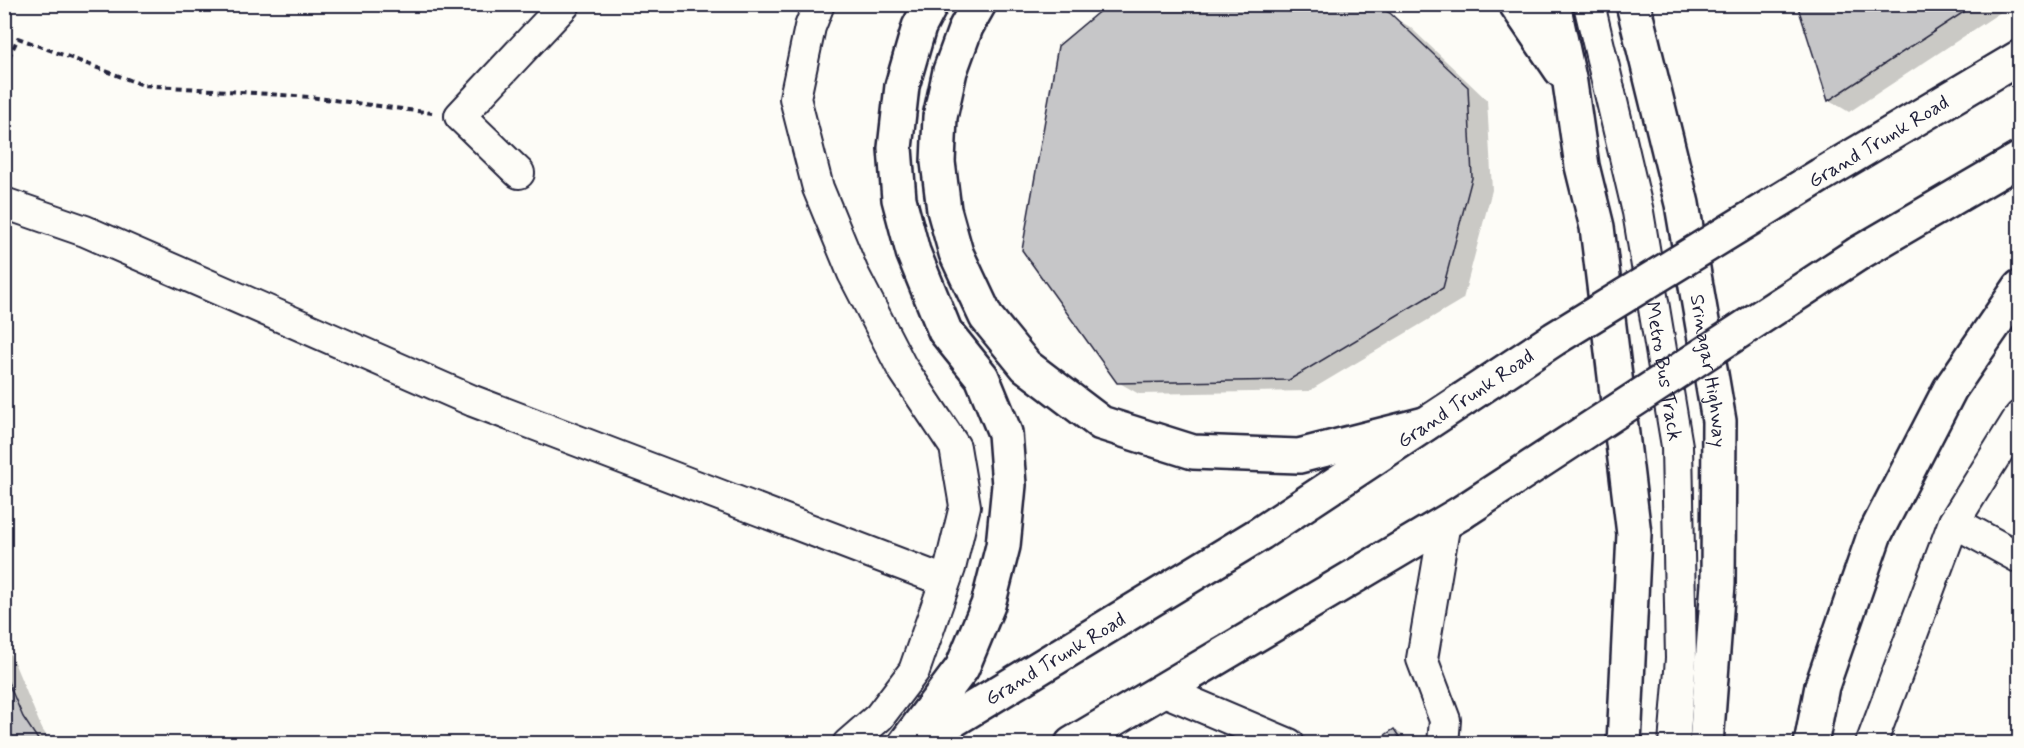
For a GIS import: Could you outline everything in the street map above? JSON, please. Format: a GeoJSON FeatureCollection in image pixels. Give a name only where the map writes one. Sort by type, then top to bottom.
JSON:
{"type":"FeatureCollection","features":[{"type":"Feature","properties":{"kind":"highway"},"geometry":{"type":"LineString","coordinates":[[905,744],[962,668],[988,606],[1003,546],[1009,485],[1005,433],[982,376],[945,331],[913,252],[899,199],[895,148],[902,86],[919,27],[932,4]]}},
{"type":"Feature","properties":{"kind":"highway"},"geometry":{"type":"LineString","coordinates":[[979,4],[966,27],[950,71],[940,117],[938,162],[944,210],[956,253],[986,317],[1026,366],[1101,423],[1193,452],[1299,456],[1425,424]]}},
{"type":"Feature","properties":{"kind":"highway"},"geometry":{"type":"LineString","coordinates":[[1516,4],[1570,83]]}},
{"type":"Feature","properties":{"kind":"highway"},"geometry":{"type":"LineString","coordinates":[[1553,4],[1570,83],[1582,166],[1597,227],[1634,534],[1624,744]]}},
{"type":"Feature","properties":{"kind":"highway","name":"Srinagar Highway"},"geometry":{"type":"LineString","coordinates":[[1633,4],[1682,204],[1719,422],[1718,584],[1706,744]]}},
{"type":"Feature","properties":{"kind":"highway","name":"Grand Trunk Road"},"geometry":{"type":"LineString","coordinates":[[915,744],[1261,533],[1554,339],[2019,57]]}},
{"type":"Feature","properties":{"kind":"highway"},"geometry":{"type":"LineString","coordinates":[[1071,744],[1453,517],[1859,254],[2019,159]]}},
{"type":"Feature","properties":{"kind":"highway"},"geometry":{"type":"LineString","coordinates":[[1811,744],[1822,686],[1874,536],[1950,389],[2019,288]]}},
{"type":"Feature","properties":{"kind":"street"},"geometry":{"type":"LineString","coordinates":[[519,173],[460,116],[566,4]]}},
{"type":"Feature","properties":{"kind":"street"},"geometry":{"type":"LineString","coordinates":[[819,4],[810,27],[795,98],[818,188],[853,273],[901,366],[955,447],[965,506],[945,581],[914,670],[879,717],[848,744]]}},
{"type":"Feature","properties":{"kind":"street","name":"Metro Bus Track"},"geometry":{"type":"LineString","coordinates":[[1589,4],[1638,212],[1677,446],[1681,659],[1674,744]]}},
{"type":"Feature","properties":{"kind":"street"},"geometry":{"type":"LineString","coordinates":[[4,203],[86,231],[473,401],[945,581]]}},
{"type":"Feature","properties":{"kind":"street"},"geometry":{"type":"LineString","coordinates":[[1871,744],[1954,522],[2019,416]]}},
{"type":"Feature","properties":{"kind":"street"},"geometry":{"type":"LineString","coordinates":[[1443,744],[1445,720],[1422,659],[1453,517]]}},
{"type":"Feature","properties":{"kind":"street"},"geometry":{"type":"LineString","coordinates":[[1954,522],[2019,558]]}},
{"type":"Feature","properties":{"kind":"street"},"geometry":{"type":"LineString","coordinates":[[1162,690],[1289,744]]}},
{"type":"Feature","properties":{"kind":"path"},"geometry":{"type":"LineString","coordinates":[[4,66],[18,38],[143,85],[310,97],[460,116]]}},
{"type":"Feature","properties":{"kind":"building"},"geometry":{"type":"Polygon","coordinates":[[[1108,4],[1372,4],[1390,13],[1468,87],[1472,178],[1443,288],[1289,380],[1117,383],[1022,250],[1058,46],[1108,4]]]}},
{"type":"Feature","properties":{"kind":"building"},"geometry":{"type":"Polygon","coordinates":[[[1797,4],[1976,4],[1828,101],[1797,4]]]}},
{"type":"Feature","properties":{"kind":"building"},"geometry":{"type":"Polygon","coordinates":[[[4,673],[23,717],[41,744],[4,744],[4,673]]]}},
{"type":"Feature","properties":{"kind":"building"},"geometry":{"type":"Polygon","coordinates":[[[1394,729],[1404,744],[1372,744],[1394,729]]]}}]}
